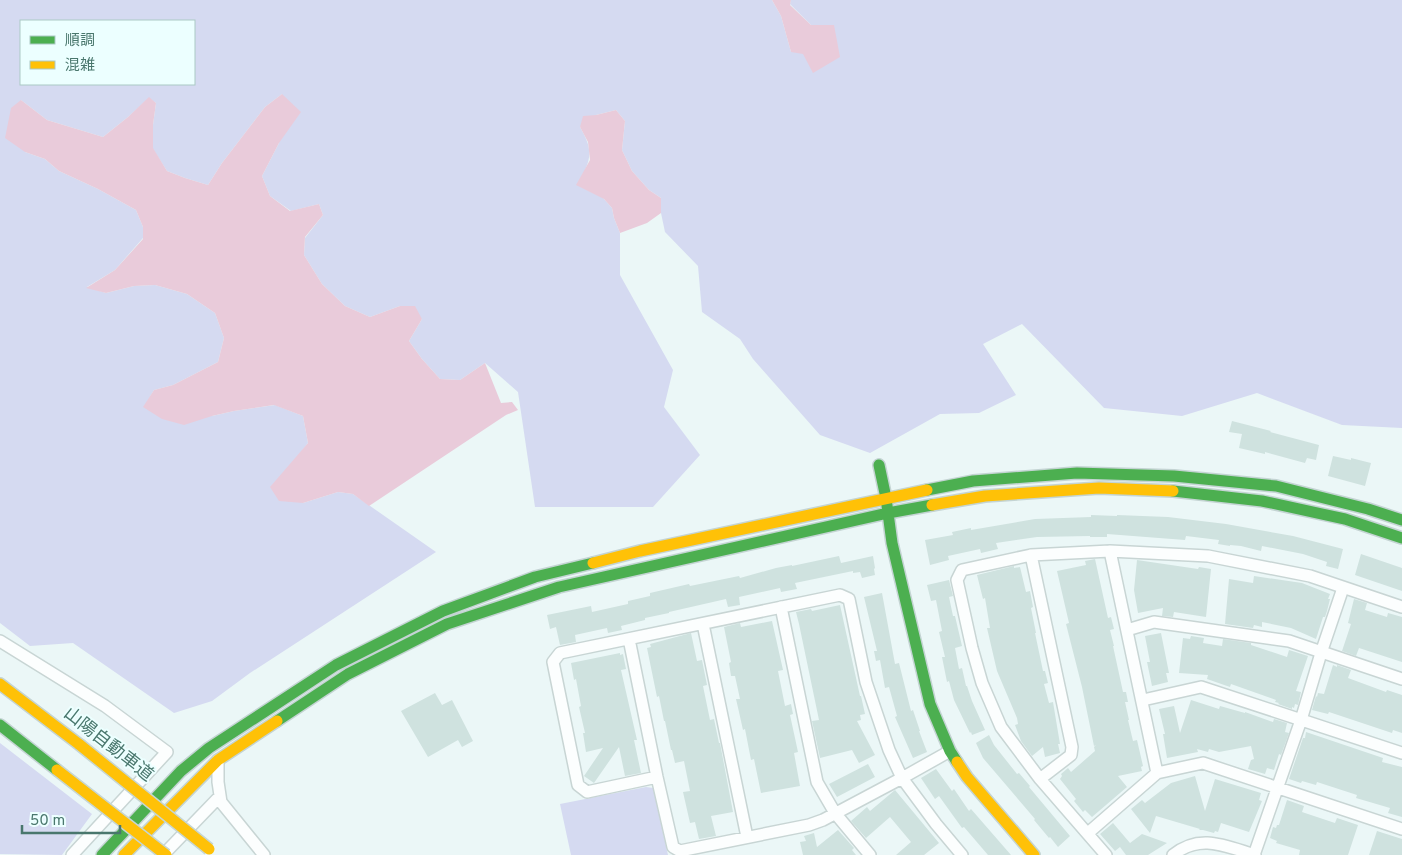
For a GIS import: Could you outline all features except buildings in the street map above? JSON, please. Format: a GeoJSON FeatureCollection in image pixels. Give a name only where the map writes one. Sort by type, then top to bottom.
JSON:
{"type":"FeatureCollection","features":[{"type":"Feature","properties":{"kind":"main road"},"geometry":{"type":"LineString","coordinates":[[879,465],[892,542],[930,704],[950,751],[967,777],[1034,855]]}},
{"type":"Feature","properties":{"kind":"main road"},"geometry":{"type":"LineString","coordinates":[[102,855],[182,771],[209,748],[336,665],[443,611],[535,577],[640,551],[973,480],[1077,473],[1174,476],[1276,486],[1368,509],[1402,520]]}},
{"type":"Feature","properties":{"kind":"main road"},"geometry":{"type":"LineString","coordinates":[[124,855],[218,760],[348,674],[448,624],[559,587],[888,513],[985,496],[1099,488],[1184,492],[1262,501],[1345,519],[1402,538]]}},
{"type":"Feature","properties":{"kind":"main road","name":"山陽自動車道"},"geometry":{"type":"LineString","coordinates":[[0,684],[80,745],[213,852]]}},
{"type":"Feature","properties":{"kind":"main road"},"geometry":{"type":"LineString","coordinates":[[0,725],[164,855]]}},
{"type":"Feature","properties":{"kind":"street"},"geometry":{"type":"LineString","coordinates":[[1110,551],[1157,773]]}},
{"type":"Feature","properties":{"kind":"street"},"geometry":{"type":"LineString","coordinates":[[1106,855],[1040,779],[1001,727],[982,683],[972,648],[957,580],[962,570],[1030,555],[1110,551],[1208,556],[1310,576],[1402,607]]}},
{"type":"Feature","properties":{"kind":"street"},"geometry":{"type":"LineString","coordinates":[[1030,555],[1072,747],[1071,754],[1040,779]]}},
{"type":"Feature","properties":{"kind":"street"},"geometry":{"type":"LineString","coordinates":[[1172,855],[1181,848],[1195,843],[1212,842],[1254,855],[1343,588]]}},
{"type":"Feature","properties":{"kind":"street"},"geometry":{"type":"LineString","coordinates":[[656,777],[587,792],[578,786],[553,662],[560,654],[840,595],[849,599],[866,682],[889,750],[902,778],[962,855]]}},
{"type":"Feature","properties":{"kind":"street"},"geometry":{"type":"LineString","coordinates":[[781,607],[817,782],[835,813],[870,855]]}},
{"type":"Feature","properties":{"kind":"street"},"geometry":{"type":"LineString","coordinates":[[1127,630],[1154,622],[1289,641],[1402,679]]}},
{"type":"Feature","properties":{"kind":"street"},"geometry":{"type":"LineString","coordinates":[[703,624],[747,837]]}},
{"type":"Feature","properties":{"kind":"street"},"geometry":{"type":"LineString","coordinates":[[629,639],[656,777],[673,847],[680,851],[809,825],[823,820],[950,751]]}},
{"type":"Feature","properties":{"kind":"street"},"geometry":{"type":"LineString","coordinates":[[0,641],[105,706],[168,752],[72,855]]}},
{"type":"Feature","properties":{"kind":"street"},"geometry":{"type":"LineString","coordinates":[[1143,700],[1200,687],[1402,753]]}},
{"type":"Feature","properties":{"kind":"street"},"geometry":{"type":"LineString","coordinates":[[218,760],[218,782],[221,802],[264,855]]}},
{"type":"Feature","properties":{"kind":"street"},"geometry":{"type":"LineString","coordinates":[[1088,833],[1157,773],[1203,763],[1402,829]]}},
{"type":"Feature","properties":{"kind":"street"},"geometry":{"type":"LineString","coordinates":[[164,855],[220,796]]}},
{"type":"Feature","properties":{"kind":"shaded area"},"geometry":{"type":"Polygon","coordinates":[[[0,0],[772,0],[781,16],[791,52],[833,25],[811,25],[790,4],[791,0],[1402,0],[1402,428],[1342,425],[1257,393],[1182,416],[1104,408],[1022,324],[983,344],[1016,395],[979,413],[940,414],[870,453],[820,435],[753,359],[740,339],[702,312],[698,266],[665,232],[661,213],[661,198],[649,190],[632,171],[622,150],[625,121],[616,110],[596,115],[580,127],[589,148],[589,158],[585,170],[612,208],[620,233],[620,275],[673,370],[664,407],[700,455],[653,507],[535,507],[518,392],[485,363],[460,380],[440,379],[409,341],[422,319],[400,306],[370,317],[345,306],[322,284],[304,255],[305,238],[323,215],[319,204],[291,211],[270,196],[262,176],[279,143],[282,94],[265,107],[222,163],[208,185],[167,171],[153,149],[153,125],[156,103],[149,98],[103,137],[47,120],[21,100],[25,152],[45,159],[59,171],[98,189],[136,210],[143,227],[143,238],[115,270],[87,287],[106,293],[134,286],[155,285],[187,294],[215,313],[224,338],[218,362],[173,385],[154,390],[144,407],[212,416],[275,405],[303,416],[308,443],[295,460],[303,503],[338,492],[353,494],[436,552],[250,673],[212,701],[174,713],[73,643],[30,646],[0,623],[0,0]]]}},
{"type":"Feature","properties":{"kind":"shaded area"},"geometry":{"type":"Polygon","coordinates":[[[772,0],[791,0],[790,5],[811,25],[834,25],[840,57],[813,73],[803,54],[791,52],[781,16],[772,0]]]}},
{"type":"Feature","properties":{"kind":"shaded area"},"geometry":{"type":"Polygon","coordinates":[[[282,94],[301,112],[279,143],[262,176],[270,196],[290,211],[319,204],[323,215],[305,237],[304,255],[322,284],[345,306],[370,317],[400,306],[415,306],[422,319],[409,341],[440,379],[460,380],[485,363],[501,403],[512,402],[518,410],[506,415],[369,506],[353,494],[338,492],[303,503],[279,501],[270,487],[308,443],[303,416],[274,405],[234,411],[184,425],[162,419],[143,407],[154,390],[173,385],[218,362],[224,338],[215,313],[187,294],[155,285],[134,286],[106,293],[86,288],[115,270],[143,239],[143,227],[136,210],[98,189],[59,171],[45,159],[25,152],[5,138],[11,108],[21,100],[47,120],[103,137],[149,97],[156,103],[153,125],[153,148],[167,171],[208,185],[222,163],[265,107],[282,94]]]}},
{"type":"Feature","properties":{"kind":"shaded area"},"geometry":{"type":"Polygon","coordinates":[[[616,110],[625,121],[622,150],[632,171],[649,190],[661,198],[661,213],[647,223],[620,233],[612,208],[604,199],[576,185],[590,160],[588,142],[580,127],[583,116],[616,110]]]}},
{"type":"Feature","properties":{"kind":"shaded area"},"geometry":{"type":"Polygon","coordinates":[[[0,743],[92,814],[62,855],[0,854],[0,743]]]}},
{"type":"Feature","properties":{"kind":"shaded area"},"geometry":{"type":"Polygon","coordinates":[[[646,787],[653,788],[668,855],[571,855],[560,804],[646,787]]]}},
{"type":"Feature","properties":{"kind":"traffic: fast"},"geometry":{"type":"LineString","coordinates":[[879,465],[892,543],[930,704],[950,751],[957,762]]}},
{"type":"Feature","properties":{"kind":"traffic: fast"},"geometry":{"type":"LineString","coordinates":[[927,490],[973,481],[1077,473],[1174,476],[1276,486],[1368,509],[1402,520]]}},
{"type":"Feature","properties":{"kind":"traffic: fast"},"geometry":{"type":"LineString","coordinates":[[1173,491],[1262,501],[1345,519],[1402,538]]}},
{"type":"Feature","properties":{"kind":"traffic: fast"},"geometry":{"type":"LineString","coordinates":[[277,721],[348,674],[447,624],[559,587],[888,513],[932,505]]}},
{"type":"Feature","properties":{"kind":"traffic: fast"},"geometry":{"type":"LineString","coordinates":[[102,855],[181,771],[209,748],[336,665],[443,611],[535,577],[593,563]]}},
{"type":"Feature","properties":{"kind":"traffic: fast"},"geometry":{"type":"LineString","coordinates":[[0,725],[57,770]]}},
{"type":"Feature","properties":{"kind":"traffic: slow"},"geometry":{"type":"LineString","coordinates":[[932,505],[985,496],[1099,488],[1173,491]]}},
{"type":"Feature","properties":{"kind":"traffic: slow"},"geometry":{"type":"LineString","coordinates":[[593,563],[640,551],[927,490]]}},
{"type":"Feature","properties":{"kind":"traffic: slow"},"geometry":{"type":"LineString","coordinates":[[0,684],[80,745]]}},
{"type":"Feature","properties":{"kind":"traffic: slow"},"geometry":{"type":"LineString","coordinates":[[124,855],[218,760],[277,721]]}},
{"type":"Feature","properties":{"kind":"traffic: slow"},"geometry":{"type":"LineString","coordinates":[[80,745],[209,849]]}},
{"type":"Feature","properties":{"kind":"traffic: slow"},"geometry":{"type":"LineString","coordinates":[[957,762],[967,777],[1034,855]]}},
{"type":"Feature","properties":{"kind":"traffic: slow"},"geometry":{"type":"LineString","coordinates":[[57,770],[166,855]]}}]}
